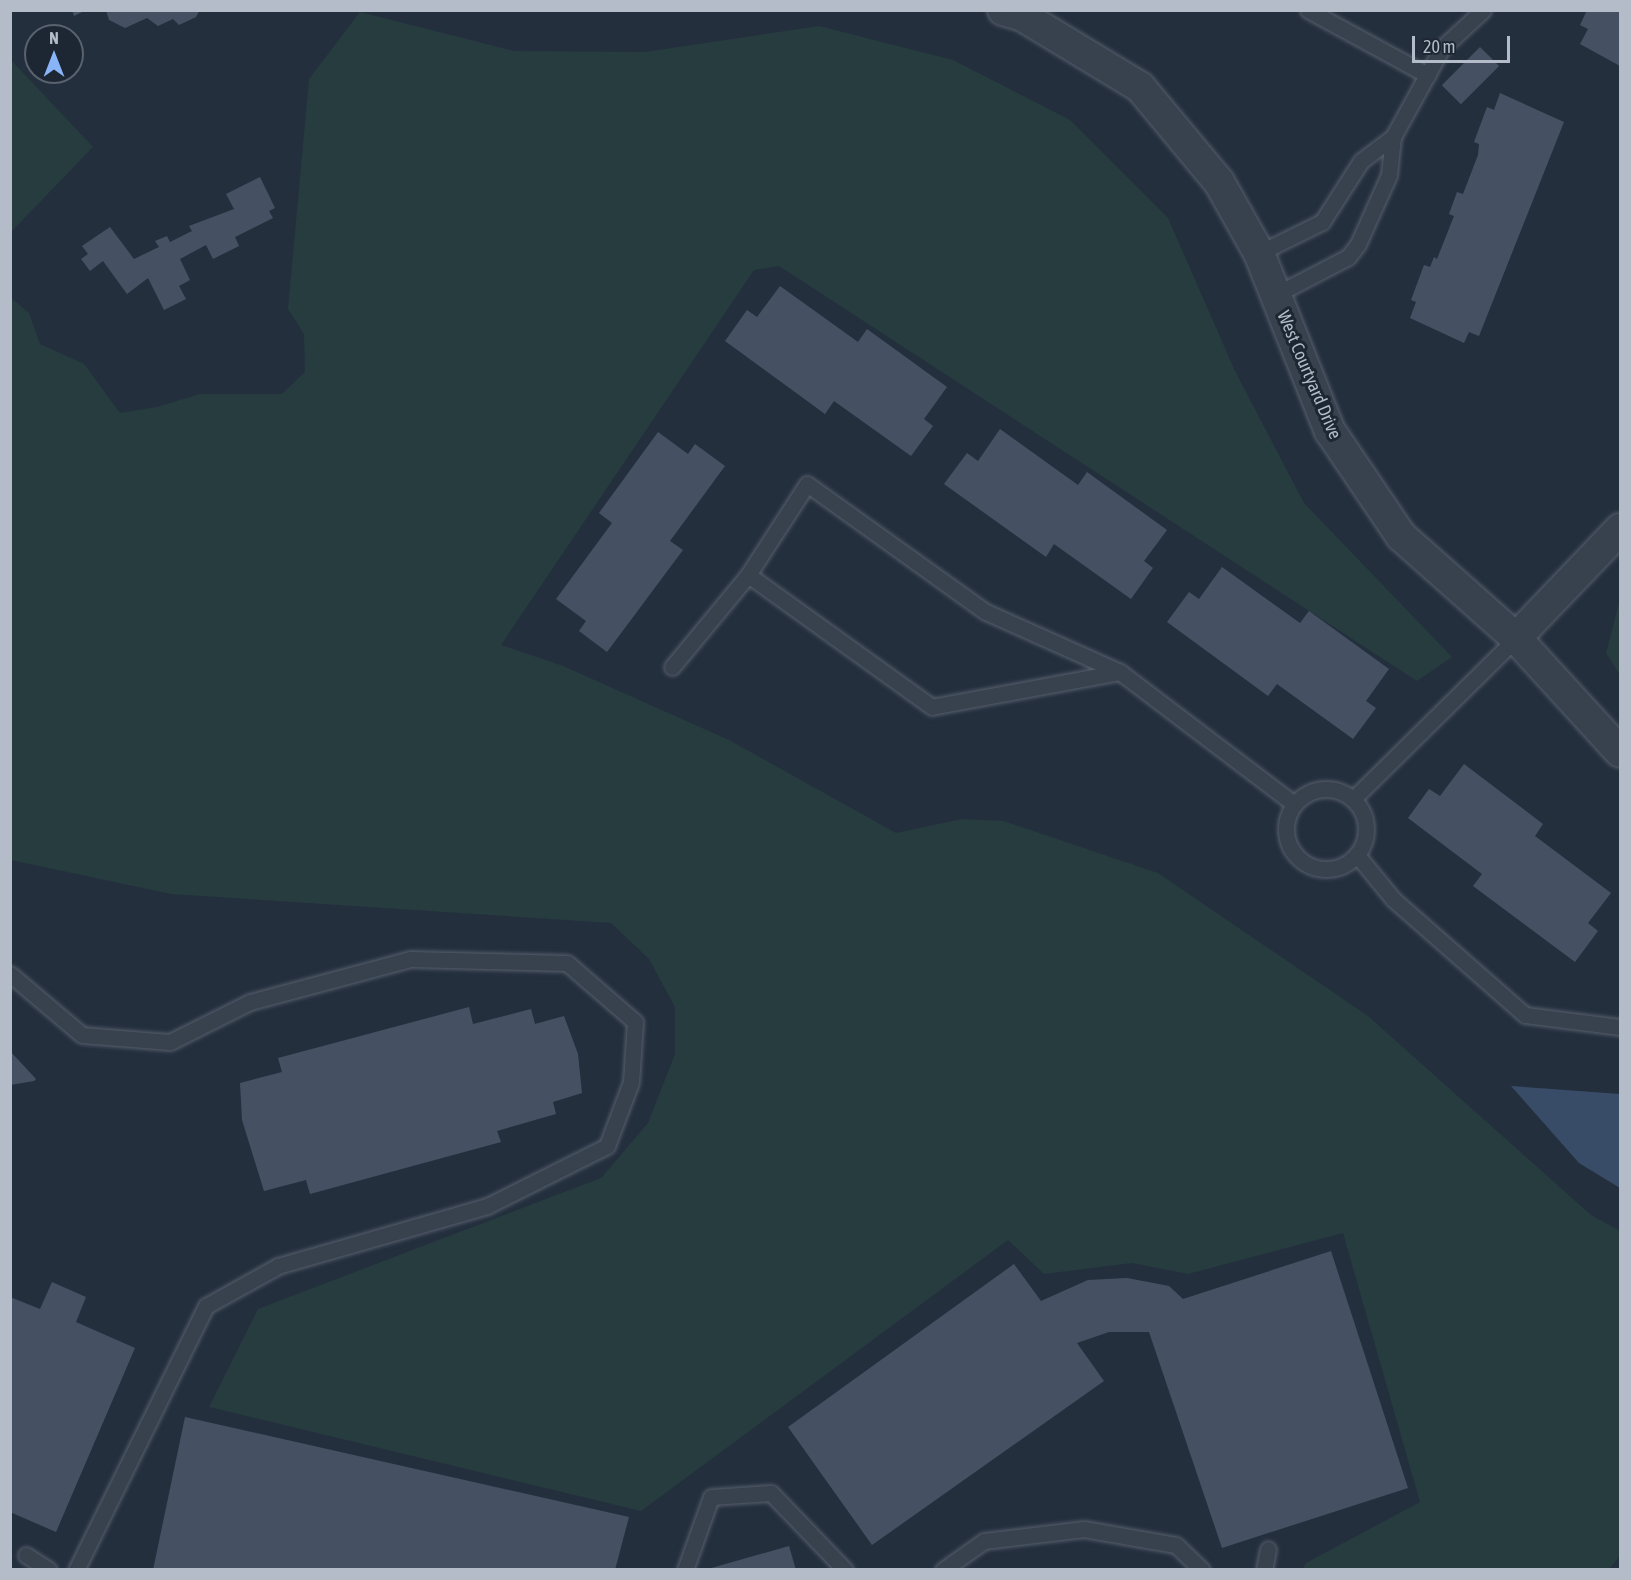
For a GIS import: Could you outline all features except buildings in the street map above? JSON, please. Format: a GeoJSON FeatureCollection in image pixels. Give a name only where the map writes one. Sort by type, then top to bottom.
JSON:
{"type":"FeatureCollection","features":[{"type":"Feature","properties":{"kind":"street","name":"West Courtyard Drive"},"geometry":{"type":"LineString","coordinates":[[1003,10],[1021,15],[1140,87],[1219,182],[1258,253],[1330,430],[1401,536],[1516,638],[1620,752]]}},
{"type":"Feature","properties":{"kind":"street"},"geometry":{"type":"LineString","coordinates":[[1516,638],[1620,529]]}},
{"type":"Feature","properties":{"kind":"lane"},"geometry":{"type":"LineString","coordinates":[[1308,10],[1427,75]]}},
{"type":"Feature","properties":{"kind":"lane"},"geometry":{"type":"LineString","coordinates":[[1275,295],[1348,257],[1359,244],[1389,175],[1393,137],[1442,48],[1483,10]]}},
{"type":"Feature","properties":{"kind":"lane"},"geometry":{"type":"LineString","coordinates":[[1258,253],[1322,222],[1361,161],[1393,137]]}},
{"type":"Feature","properties":{"kind":"lane"},"geometry":{"type":"LineString","coordinates":[[672,668],[748,575],[807,484],[986,612],[1120,672],[1294,804]]}},
{"type":"Feature","properties":{"kind":"lane"},"geometry":{"type":"LineString","coordinates":[[748,575],[932,707],[1120,672]]}},
{"type":"Feature","properties":{"kind":"lane"},"geometry":{"type":"LineString","coordinates":[[1353,799],[1516,638]]}},
{"type":"Feature","properties":{"kind":"lane"},"geometry":{"type":"LineString","coordinates":[[1323,789],[1339,791],[1353,799],[1367,826],[1357,855],[1338,868],[1327,869],[1316,868],[1296,856],[1286,836],[1294,804],[1307,794],[1323,789]]}},
{"type":"Feature","properties":{"kind":"lane"},"geometry":{"type":"LineString","coordinates":[[1357,855],[1393,899],[1525,1015],[1620,1027]]}},
{"type":"Feature","properties":{"kind":"lane"},"geometry":{"type":"LineString","coordinates":[[10,974],[82,1035],[170,1042],[250,1002],[410,959],[567,963],[635,1022],[631,1082],[607,1146],[487,1206],[278,1266],[206,1306],[76,1569]]}},
{"type":"Feature","properties":{"kind":"lane"},"geometry":{"type":"LineString","coordinates":[[685,1569],[711,1497],[771,1493],[845,1569]]}},
{"type":"Feature","properties":{"kind":"lane"},"geometry":{"type":"LineString","coordinates":[[943,1569],[984,1541],[1084,1529],[1176,1545],[1202,1569]]}},
{"type":"Feature","properties":{"kind":"lane"},"geometry":{"type":"LineString","coordinates":[[1264,1569],[1268,1549]]}},
{"type":"Feature","properties":{"kind":"lane"},"geometry":{"type":"LineString","coordinates":[[27,1555],[49,1569]]}},
{"type":"Feature","properties":{"kind":"green space"},"geometry":{"type":"Polygon","coordinates":[[[360,12],[514,51],[645,52],[819,26],[953,60],[1070,120],[1168,218],[1235,371],[1304,503],[1452,657],[1417,681],[779,266],[754,270],[501,645],[563,666],[729,740],[896,833],[962,819],[1003,821],[1158,873],[1368,1016],[1591,1215],[1620,1231],[1620,1556],[1609,1569],[1303,1569],[1306,1563],[1420,1502],[1343,1233],[1188,1274],[1132,1263],[1044,1274],[1008,1240],[641,1511],[209,1407],[258,1309],[601,1178],[648,1123],[675,1054],[675,1007],[649,959],[611,923],[171,894],[11,860],[11,298],[29,313],[40,344],[84,364],[120,413],[157,407],[200,394],[282,394],[305,372],[304,334],[288,309],[309,79],[360,12]]]}},
{"type":"Feature","properties":{"kind":"green space"},"geometry":{"type":"Polygon","coordinates":[[[11,60],[24,74],[24,84],[34,84],[93,147],[11,232],[11,60]]]}},
{"type":"Feature","properties":{"kind":"green space"},"geometry":{"type":"Polygon","coordinates":[[[1620,599],[1620,675],[1606,653],[1620,599]]]}},
{"type":"Feature","properties":{"kind":"water"},"geometry":{"type":"Polygon","coordinates":[[[1511,1086],[1620,1094],[1620,1188],[1579,1163],[1511,1086]]]}}]}
